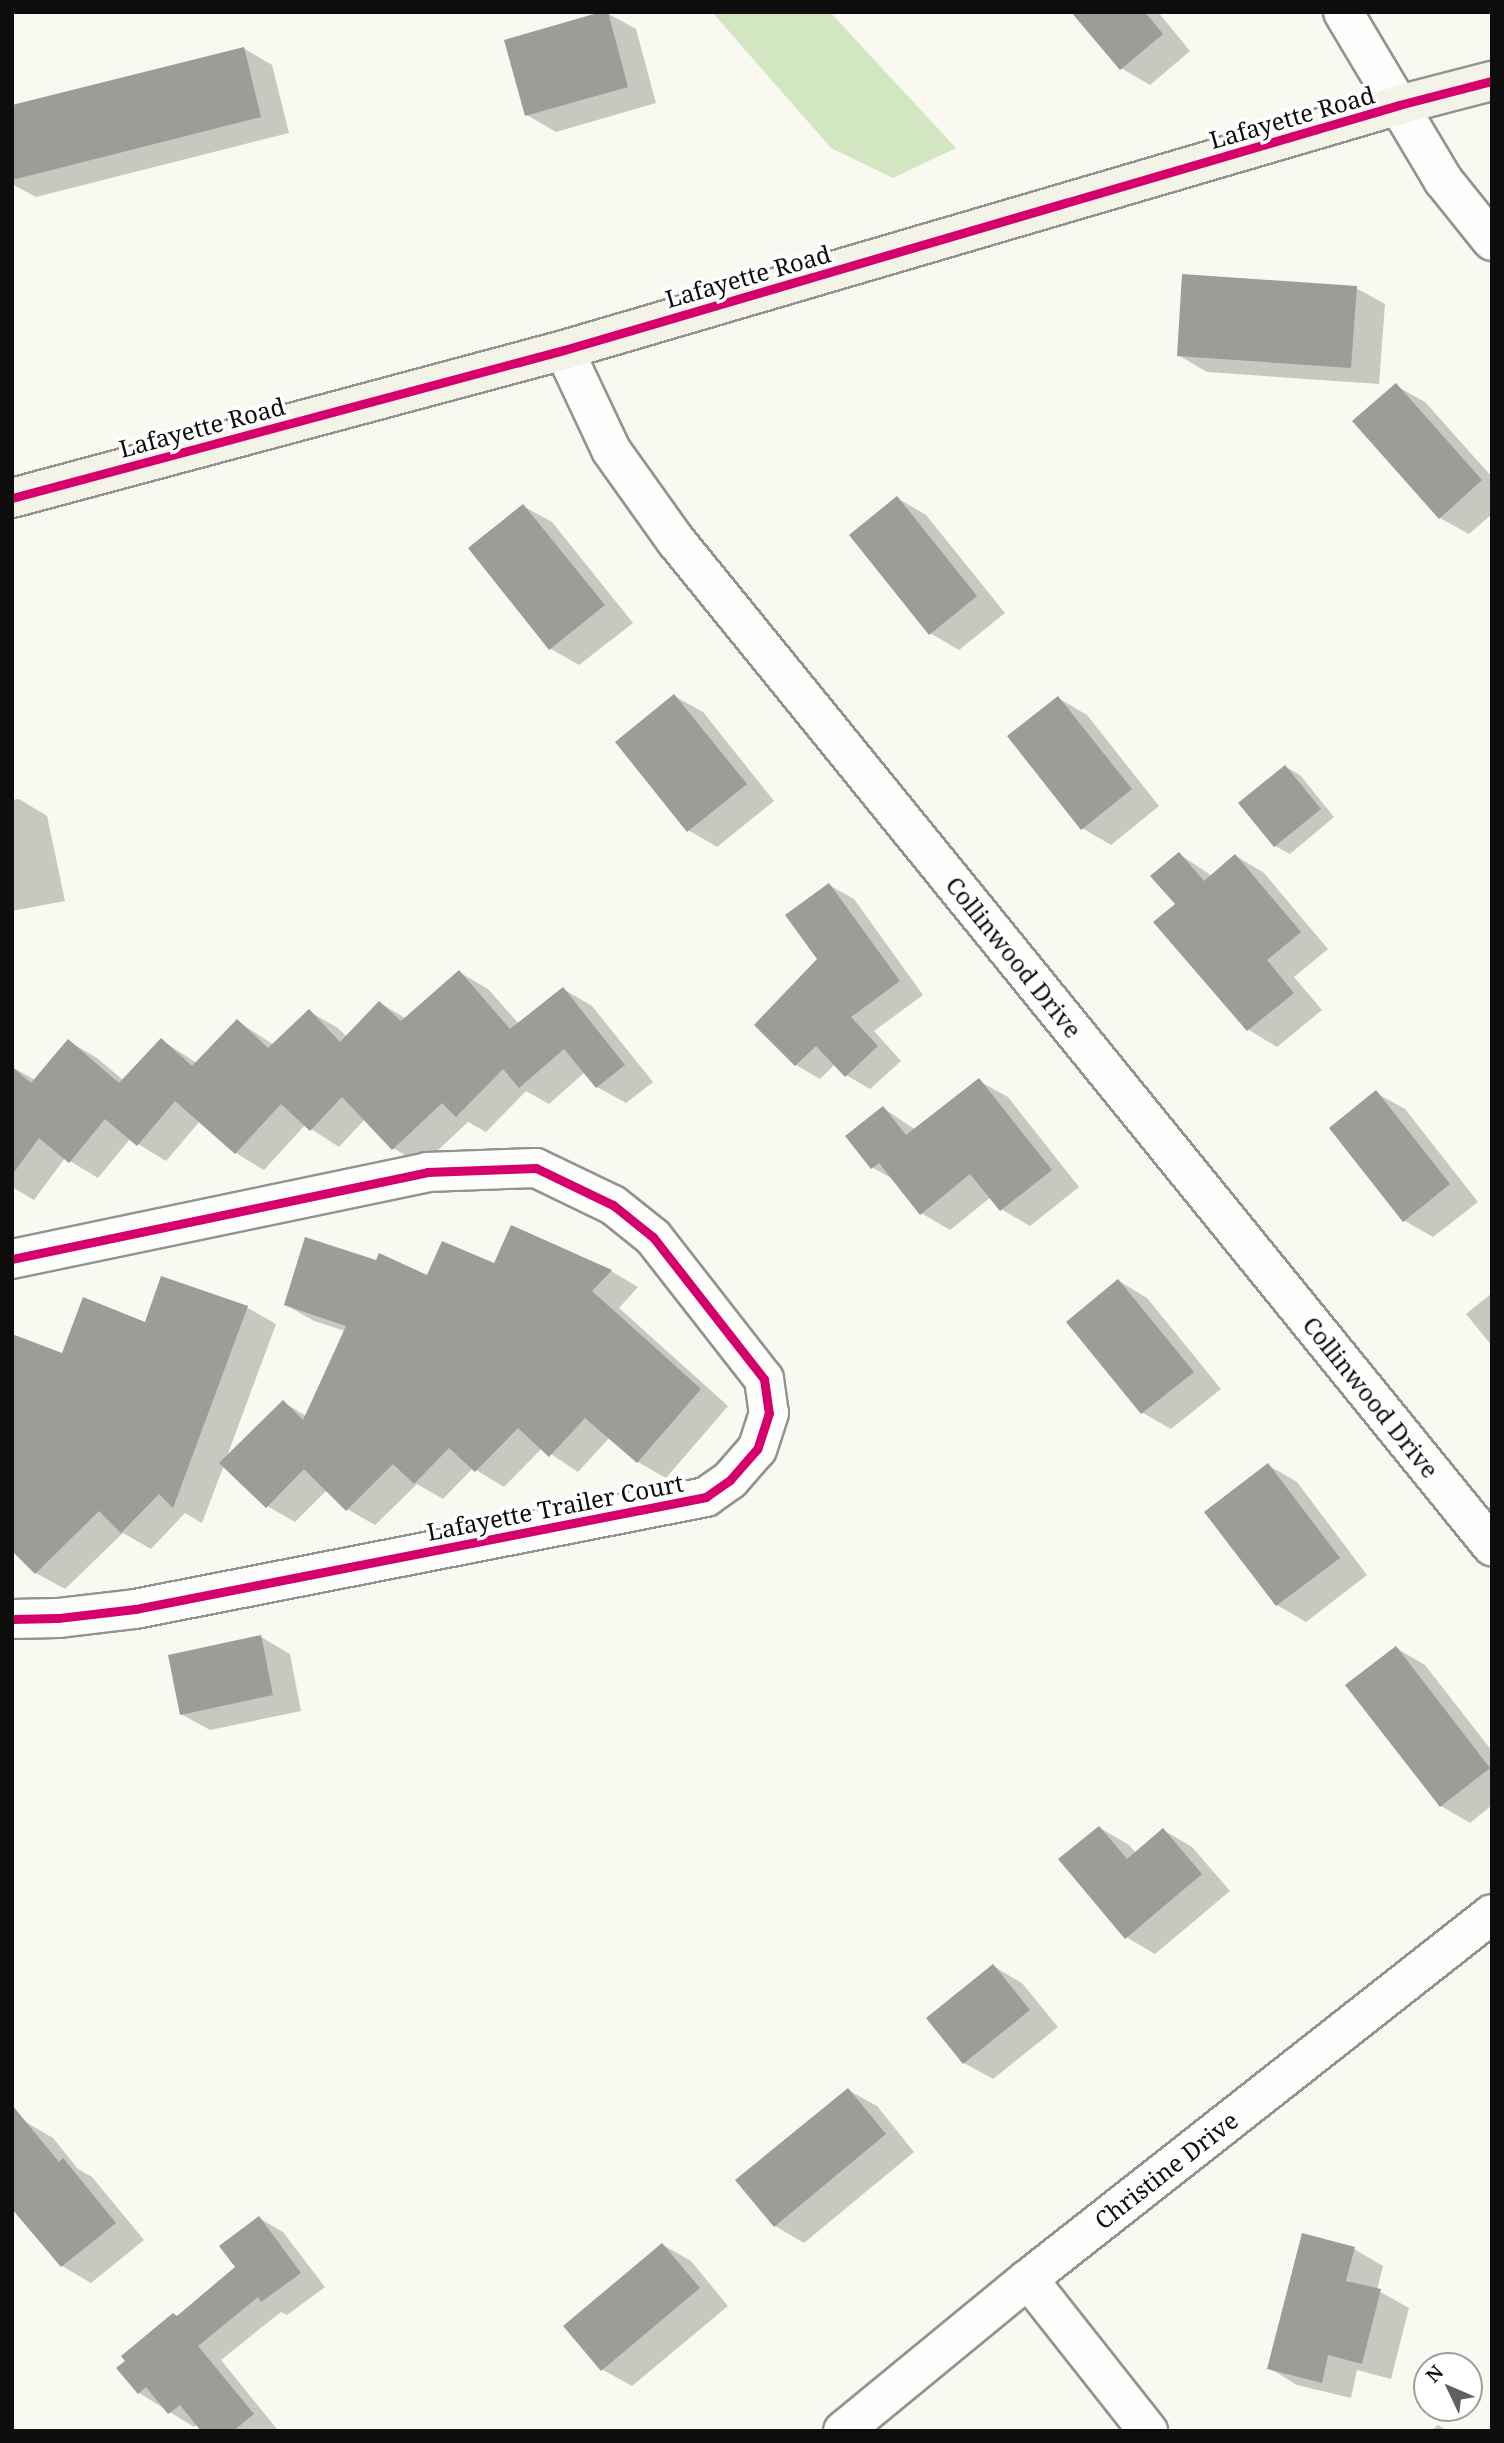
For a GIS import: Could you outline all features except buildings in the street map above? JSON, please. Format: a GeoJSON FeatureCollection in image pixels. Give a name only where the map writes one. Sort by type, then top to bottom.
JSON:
{"type":"FeatureCollection","features":[{"type":"Feature","properties":{"kind":"main road","name":"Lafayette Road"},"geometry":{"type":"LineString","coordinates":[[12,498],[564,350],[1399,105],[1492,81]]}},
{"type":"Feature","properties":{"kind":"street"},"geometry":{"type":"LineString","coordinates":[[1343,12],[1443,180],[1492,241]]}},
{"type":"Feature","properties":{"kind":"street","name":"Collinwood Drive"},"geometry":{"type":"LineString","coordinates":[[564,350],[611,450],[676,541],[1492,1546]]}},
{"type":"Feature","properties":{"kind":"street","name":"Lafayette Trailer Court"},"geometry":{"type":"LineString","coordinates":[[12,1259],[427,1172],[536,1168],[613,1205],[653,1237],[764,1379],[769,1413],[757,1449],[730,1480],[706,1497],[135,1609],[58,1618],[12,1619]]}},
{"type":"Feature","properties":{"kind":"street","name":"Christine Drive"},"geometry":{"type":"LineString","coordinates":[[843,2431],[1028,2279],[1492,1914]]}},
{"type":"Feature","properties":{"kind":"street"},"geometry":{"type":"LineString","coordinates":[[1028,2279],[1148,2431]]}},
{"type":"Feature","properties":{"kind":"green space"},"geometry":{"type":"Polygon","coordinates":[[[712,12],[830,12],[956,148],[893,178],[831,148],[712,12]]]}},
{"type":"Feature","properties":{"kind":"cycle path"},"geometry":{"type":"LineString","coordinates":[[12,498],[564,350],[1399,105],[1492,81]]}},
{"type":"Feature","properties":{"kind":"cycle path"},"geometry":{"type":"LineString","coordinates":[[12,1259],[427,1172],[536,1168],[613,1205],[653,1237],[764,1379],[769,1413],[757,1449],[730,1480],[706,1497],[135,1609],[58,1618],[12,1619]]}}]}
